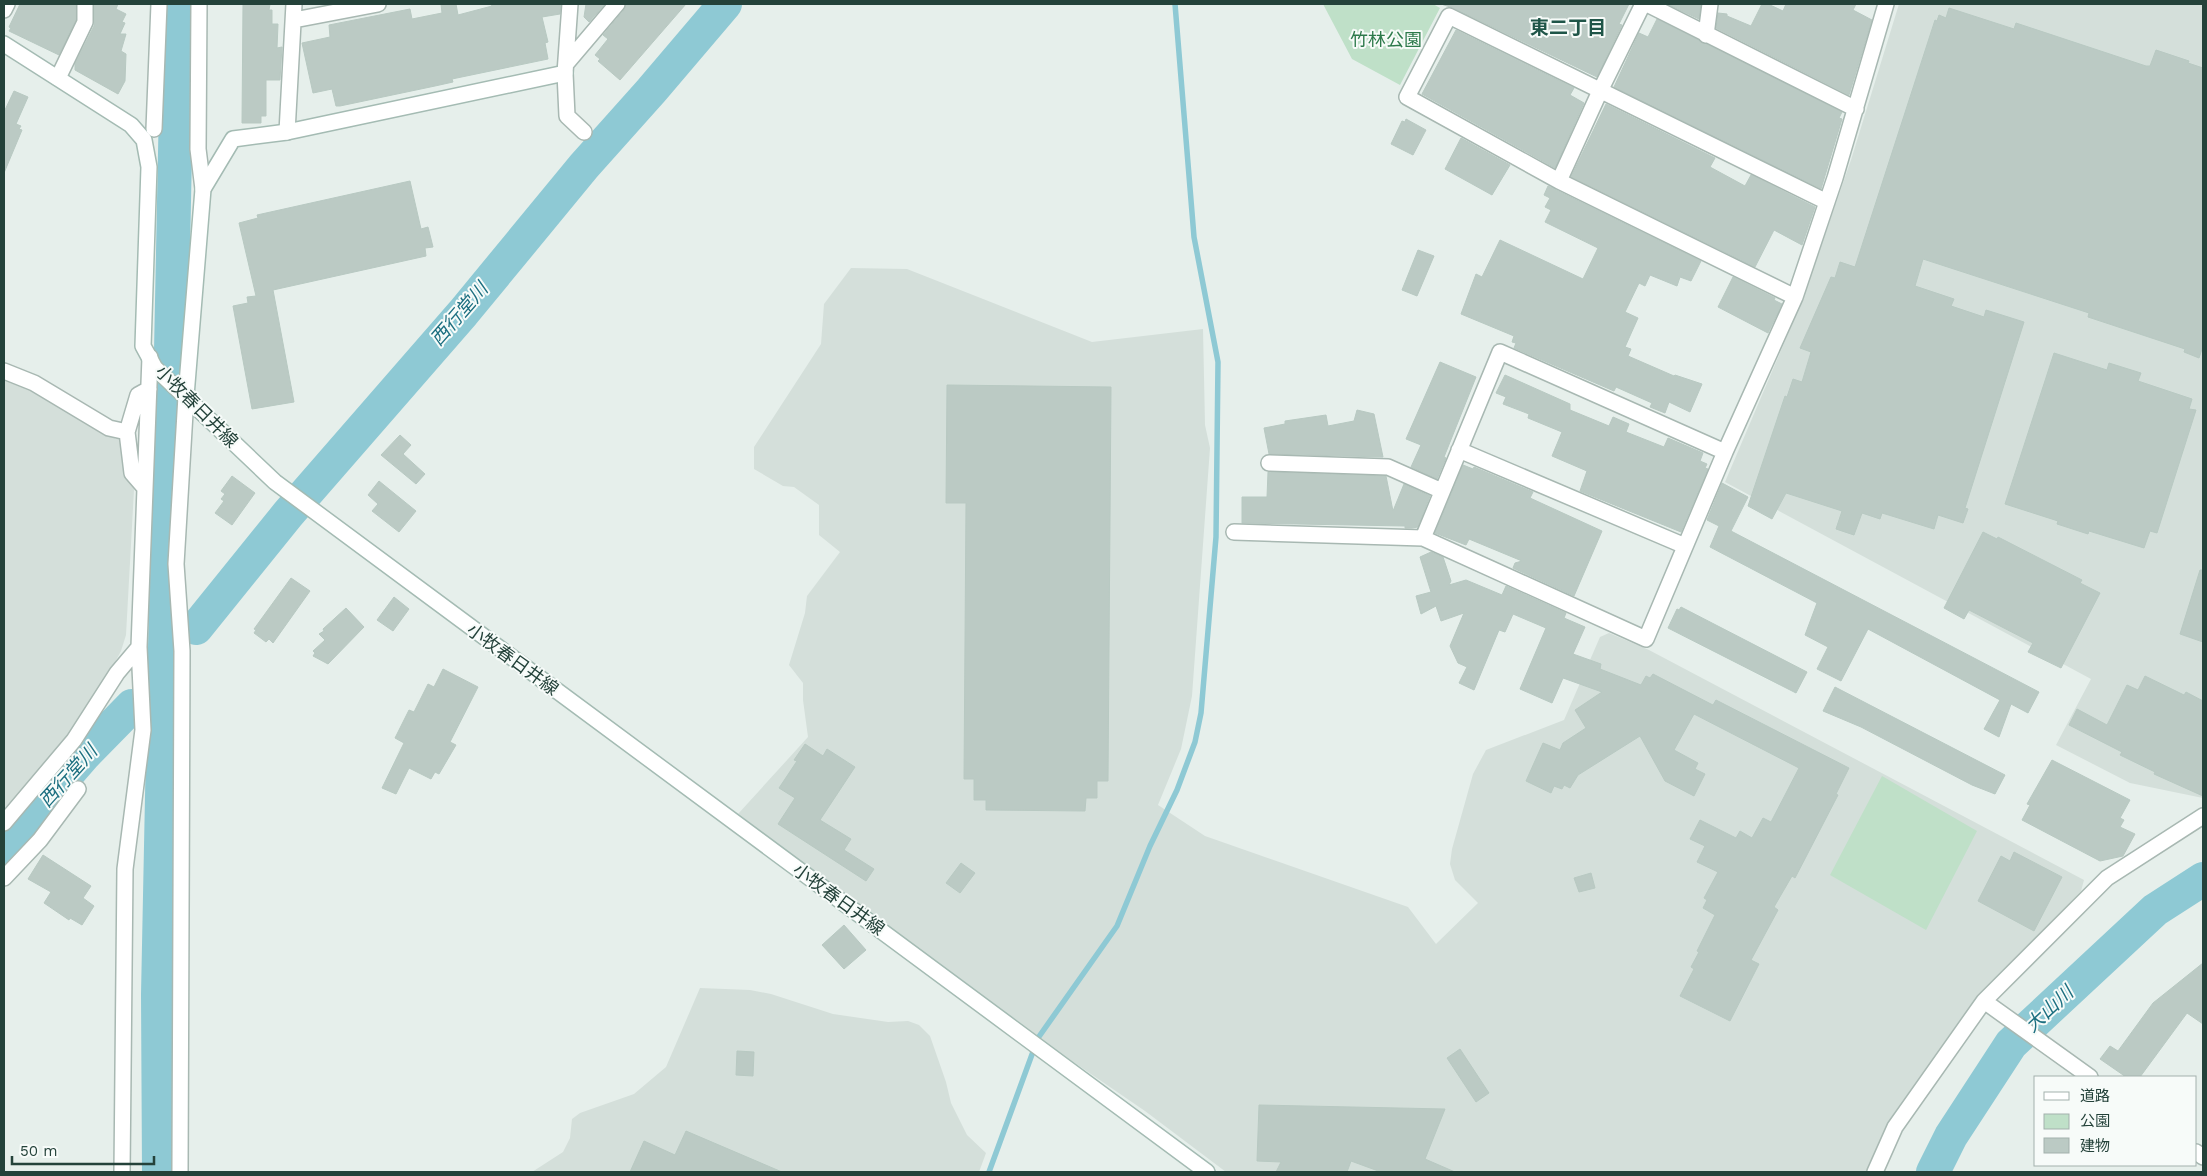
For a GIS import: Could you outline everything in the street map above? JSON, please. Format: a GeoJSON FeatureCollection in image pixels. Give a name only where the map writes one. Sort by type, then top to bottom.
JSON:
{"type":"FeatureCollection","features":[{"type":"Feature","properties":{"kind":"street"},"geometry":{"type":"LineString","coordinates":[[4,10],[7,4]]}},
{"type":"Feature","properties":{"kind":"street"},"geometry":{"type":"LineString","coordinates":[[58,78],[85,22],[85,4]]}},
{"type":"Feature","properties":{"kind":"street"},"geometry":{"type":"LineString","coordinates":[[154,129],[159,4]]}},
{"type":"Feature","properties":{"kind":"street"},"geometry":{"type":"LineString","coordinates":[[180,1172],[182,652],[176,564],[186,396],[203,189],[198,149],[199,4]]}},
{"type":"Feature","properties":{"kind":"street"},"geometry":{"type":"LineString","coordinates":[[287,132],[294,4]]}},
{"type":"Feature","properties":{"kind":"street"},"geometry":{"type":"LineString","coordinates":[[294,20],[378,4]]}},
{"type":"Feature","properties":{"kind":"street"},"geometry":{"type":"LineString","coordinates":[[570,4],[566,69],[567,116],[584,132]]}},
{"type":"Feature","properties":{"kind":"street"},"geometry":{"type":"LineString","coordinates":[[203,189],[233,139],[287,132],[566,69],[618,4]]}},
{"type":"Feature","properties":{"kind":"street"},"geometry":{"type":"LineString","coordinates":[[1559,181],[1600,90],[1645,4],[1856,109]]}},
{"type":"Feature","properties":{"kind":"street"},"geometry":{"type":"LineString","coordinates":[[1706,34],[1710,4]]}},
{"type":"Feature","properties":{"kind":"street"},"geometry":{"type":"LineString","coordinates":[[1234,532],[1422,538],[1646,639],[1725,452],[1795,297],[1856,109],[1886,4]]}},
{"type":"Feature","properties":{"kind":"street"},"geometry":{"type":"LineString","coordinates":[[1795,297],[1559,181],[1407,97],[1449,16],[1827,202]]}},
{"type":"Feature","properties":{"kind":"street","name":"小牧春日井線"},"geometry":{"type":"LineString","coordinates":[[4,44],[131,125],[144,140],[150,167],[144,346],[153,362],[275,482],[1207,1172]]}},
{"type":"Feature","properties":{"kind":"street"},"geometry":{"type":"LineString","coordinates":[[1422,538],[1500,352],[1725,452]]}},
{"type":"Feature","properties":{"kind":"street"},"geometry":{"type":"LineString","coordinates":[[122,1172],[126,869],[143,730],[139,647],[149,389],[153,362]]}},
{"type":"Feature","properties":{"kind":"street"},"geometry":{"type":"LineString","coordinates":[[4,371],[34,383],[109,428],[127,432]]}},
{"type":"Feature","properties":{"kind":"street"},"geometry":{"type":"LineString","coordinates":[[145,488],[132,473],[127,432],[138,395],[149,389]]}},
{"type":"Feature","properties":{"kind":"street"},"geometry":{"type":"LineString","coordinates":[[1459,450],[1685,546]]}},
{"type":"Feature","properties":{"kind":"street"},"geometry":{"type":"LineString","coordinates":[[1269,463],[1388,467],[1442,490]]}},
{"type":"Feature","properties":{"kind":"street"},"geometry":{"type":"LineString","coordinates":[[4,823],[74,740],[117,672],[139,647]]}},
{"type":"Feature","properties":{"kind":"street"},"geometry":{"type":"LineString","coordinates":[[4,878],[40,840],[78,789]]}},
{"type":"Feature","properties":{"kind":"street"},"geometry":{"type":"LineString","coordinates":[[1874,1172],[1895,1128],[1984,1001],[2107,878],[2203,816]]}},
{"type":"Feature","properties":{"kind":"street"},"geometry":{"type":"LineString","coordinates":[[1984,1001],[2089,1076]]}},
{"type":"Feature","properties":{"kind":"shaded area"},"geometry":{"type":"Polygon","coordinates":[[[1899,4],[2203,4],[2203,798],[2130,783],[2056,745],[2091,679],[1725,482],[1802,301],[1851,160],[1899,4]]]}},
{"type":"Feature","properties":{"kind":"shaded area"},"geometry":{"type":"Polygon","coordinates":[[[851,268],[907,269],[1092,342],[1203,329],[1205,425],[1210,448],[1192,696],[1181,749],[1158,805],[1205,836],[1408,907],[1436,944],[1478,903],[1455,880],[1450,864],[1452,849],[1473,774],[1486,750],[1564,720],[1600,637],[1609,633],[1649,650],[2084,880],[2081,891],[1966,1013],[1895,1112],[1867,1172],[1226,1172],[1145,1111],[1031,1033],[738,814],[808,737],[803,700],[803,683],[789,665],[805,613],[807,596],[840,552],[819,535],[819,505],[794,487],[783,486],[754,469],[754,447],[821,344],[824,304],[851,268]]]}},
{"type":"Feature","properties":{"kind":"shaded area"},"geometry":{"type":"Polygon","coordinates":[[[4,374],[116,439],[118,436],[126,441],[134,490],[126,635],[121,651],[92,705],[68,739],[4,814],[4,374]]]}},
{"type":"Feature","properties":{"kind":"shaded area"},"geometry":{"type":"Polygon","coordinates":[[[700,988],[750,990],[771,994],[833,1014],[888,1022],[908,1021],[919,1025],[930,1036],[946,1082],[951,1103],[967,1135],[986,1153],[979,1172],[532,1172],[563,1152],[570,1138],[572,1119],[580,1113],[634,1094],[666,1067],[700,988]]]}},
{"type":"Feature","properties":{"kind":"green space","name":"竹林公園"},"geometry":{"type":"Polygon","coordinates":[[[1323,4],[1433,4],[1440,8],[1400,85],[1352,59],[1323,4]]]}},
{"type":"Feature","properties":{"kind":"green space"},"geometry":{"type":"Polygon","coordinates":[[[1882,776],[1977,831],[1926,930],[1830,875],[1882,776]]]}},
{"type":"Feature","properties":{"kind":"building"},"geometry":{"type":"Polygon","coordinates":[[[20,4],[76,4],[76,20],[59,55],[9,31],[11,28],[9,27],[20,4]]]}},
{"type":"Feature","properties":{"kind":"building"},"geometry":{"type":"Polygon","coordinates":[[[94,4],[118,4],[116,9],[126,14],[122,22],[125,23],[120,34],[126,34],[121,51],[126,54],[125,81],[118,94],[75,70],[75,64],[94,26],[94,4]]]}},
{"type":"Feature","properties":{"kind":"building"},"geometry":{"type":"Polygon","coordinates":[[[243,4],[270,4],[269,10],[272,10],[272,24],[278,24],[277,48],[282,47],[280,80],[266,80],[266,116],[261,116],[261,123],[242,123],[243,4]]]}},
{"type":"Feature","properties":{"kind":"building"},"geometry":{"type":"Polygon","coordinates":[[[441,4],[456,4],[458,15],[492,6],[491,4],[561,4],[560,14],[542,17],[548,42],[545,43],[548,59],[452,79],[453,82],[340,106],[336,106],[332,89],[313,93],[302,43],[330,37],[329,25],[410,9],[412,19],[442,13],[441,4]]]}},
{"type":"Feature","properties":{"kind":"building"},"geometry":{"type":"Polygon","coordinates":[[[586,4],[605,4],[589,22],[584,17],[586,4]]]}},
{"type":"Feature","properties":{"kind":"building"},"geometry":{"type":"Polygon","coordinates":[[[626,4],[686,4],[620,80],[598,61],[600,59],[595,55],[608,39],[603,35],[624,10],[626,4]]]}},
{"type":"Feature","properties":{"kind":"building"},"geometry":{"type":"Polygon","coordinates":[[[1441,4],[1629,4],[1619,24],[1622,25],[1597,77],[1441,4]]]}},
{"type":"Feature","properties":{"kind":"building"},"geometry":{"type":"Polygon","coordinates":[[[1667,4],[1701,4],[1699,19],[1667,4]]]}},
{"type":"Feature","properties":{"kind":"building"},"geometry":{"type":"Polygon","coordinates":[[[1762,4],[1768,4],[1783,11],[1786,4],[1856,4],[1853,10],[1872,20],[1849,95],[1716,28],[1718,13],[1727,14],[1727,16],[1751,26],[1762,4]]]}},
{"type":"Feature","properties":{"kind":"building"},"geometry":{"type":"Polygon","coordinates":[[[1949,8],[2014,29],[2016,23],[2146,66],[2150,66],[2156,50],[2189,61],[2188,63],[2203,68],[2203,346],[2199,358],[2184,352],[2185,349],[2088,317],[2089,313],[1923,259],[1915,286],[1954,299],[1951,306],[1984,317],[1986,310],[2024,322],[1965,508],[1968,509],[1963,523],[1938,515],[1934,529],[1882,513],[1880,519],[1862,513],[1854,535],[1836,529],[1842,511],[1786,493],[1772,519],[1748,506],[1785,396],[1787,397],[1793,379],[1802,382],[1811,352],[1800,348],[1831,277],[1835,278],[1840,262],[1855,267],[1935,20],[1937,21],[1939,15],[1946,18],[1949,8]]]}},
{"type":"Feature","properties":{"kind":"building"},"geometry":{"type":"Polygon","coordinates":[[[1657,19],[1842,112],[1839,118],[1842,119],[1821,189],[1614,87],[1639,33],[1648,37],[1657,19]]]}},
{"type":"Feature","properties":{"kind":"building"},"geometry":{"type":"Polygon","coordinates":[[[1456,30],[1574,88],[1570,95],[1584,103],[1555,168],[1422,94],[1456,30]]]}},
{"type":"Feature","properties":{"kind":"building"},"geometry":{"type":"Polygon","coordinates":[[[14,91],[28,97],[16,124],[21,126],[19,129],[22,130],[4,173],[4,112],[14,91]]]}},
{"type":"Feature","properties":{"kind":"building"},"geometry":{"type":"Polygon","coordinates":[[[1606,104],[1715,158],[1710,167],[1745,186],[1751,175],[1815,207],[1802,245],[1774,230],[1755,267],[1571,177],[1606,104]]]}},
{"type":"Feature","properties":{"kind":"building"},"geometry":{"type":"Polygon","coordinates":[[[1406,119],[1426,130],[1413,155],[1391,144],[1402,121],[1405,122],[1406,119]]]}},
{"type":"Feature","properties":{"kind":"building"},"geometry":{"type":"Polygon","coordinates":[[[1461,138],[1510,165],[1492,195],[1445,169],[1461,138]]]}},
{"type":"Feature","properties":{"kind":"building"},"geometry":{"type":"Polygon","coordinates":[[[410,181],[421,229],[428,227],[433,247],[425,248],[426,256],[273,290],[294,402],[252,409],[233,306],[248,303],[247,297],[256,296],[239,223],[258,218],[257,215],[410,181]]]}},
{"type":"Feature","properties":{"kind":"building"},"geometry":{"type":"Polygon","coordinates":[[[1548,186],[1701,261],[1691,281],[1680,277],[1677,286],[1650,275],[1645,286],[1639,283],[1625,312],[1638,318],[1625,347],[1631,349],[1628,356],[1674,376],[1702,384],[1690,412],[1669,402],[1665,413],[1650,407],[1652,403],[1616,387],[1614,391],[1514,348],[1516,343],[1512,342],[1514,336],[1461,314],[1476,274],[1482,277],[1500,240],[1583,279],[1598,248],[1545,222],[1551,210],[1545,207],[1550,198],[1544,195],[1548,186]]]}},
{"type":"Feature","properties":{"kind":"building"},"geometry":{"type":"Polygon","coordinates":[[[1418,250],[1434,256],[1417,296],[1402,290],[1418,250]]]}},
{"type":"Feature","properties":{"kind":"building"},"geometry":{"type":"Polygon","coordinates":[[[1733,277],[1775,298],[1774,300],[1782,304],[1768,333],[1718,307],[1733,277]]]}},
{"type":"Feature","properties":{"kind":"building"},"geometry":{"type":"Polygon","coordinates":[[[2054,353],[2107,370],[2109,363],[2141,373],[2138,381],[2192,399],[2189,409],[2196,410],[2157,533],[2150,531],[2144,548],[2089,531],[2088,534],[2057,524],[2058,521],[2005,504],[2054,353]]]}},
{"type":"Feature","properties":{"kind":"building"},"geometry":{"type":"Polygon","coordinates":[[[1440,362],[1476,377],[1437,479],[1411,467],[1421,445],[1406,439],[1440,362]]]}},
{"type":"Feature","properties":{"kind":"building"},"geometry":{"type":"Polygon","coordinates":[[[1505,375],[1570,404],[1570,410],[1609,426],[1613,417],[1629,424],[1626,432],[1664,447],[1668,438],[1703,453],[1700,461],[1707,464],[1705,468],[1708,469],[1681,532],[1580,491],[1587,471],[1552,456],[1562,432],[1528,418],[1529,414],[1503,404],[1506,397],[1496,393],[1505,375]]]}},
{"type":"Feature","properties":{"kind":"building"},"geometry":{"type":"Polygon","coordinates":[[[947,385],[1111,387],[1108,781],[1097,781],[1097,798],[1086,798],[1085,811],[986,810],[986,800],[974,800],[974,779],[964,779],[966,503],[946,503],[947,385]]]}},
{"type":"Feature","properties":{"kind":"building"},"geometry":{"type":"Polygon","coordinates":[[[1357,410],[1374,414],[1383,457],[1269,454],[1264,428],[1285,424],[1285,421],[1326,415],[1328,426],[1354,421],[1357,410]]]}},
{"type":"Feature","properties":{"kind":"building"},"geometry":{"type":"Polygon","coordinates":[[[400,435],[411,445],[403,454],[425,474],[416,484],[381,455],[400,435]]]}},
{"type":"Feature","properties":{"kind":"building"},"geometry":{"type":"Polygon","coordinates":[[[1463,465],[1473,469],[1474,467],[1533,492],[1530,498],[1602,531],[1574,596],[1513,568],[1515,563],[1522,561],[1469,539],[1466,545],[1435,533],[1463,465]]]}},
{"type":"Feature","properties":{"kind":"building"},"geometry":{"type":"Polygon","coordinates":[[[1268,472],[1386,476],[1393,511],[1404,484],[1430,496],[1418,527],[1412,528],[1405,528],[1405,526],[1242,523],[1242,497],[1267,497],[1268,472]]]}},
{"type":"Feature","properties":{"kind":"building"},"geometry":{"type":"Polygon","coordinates":[[[232,476],[255,493],[232,525],[215,513],[224,501],[221,499],[225,494],[221,491],[232,476]]]}},
{"type":"Feature","properties":{"kind":"building"},"geometry":{"type":"Polygon","coordinates":[[[379,481],[416,511],[399,532],[372,511],[378,504],[368,495],[379,481]]]}},
{"type":"Feature","properties":{"kind":"building"},"geometry":{"type":"Polygon","coordinates":[[[1722,483],[1748,497],[1731,531],[2039,692],[2028,713],[2011,704],[1999,737],[1984,729],[2000,700],[1868,629],[1841,681],[1817,669],[1828,647],[1805,635],[1817,603],[1710,547],[1719,526],[1707,520],[1722,483]]]}},
{"type":"Feature","properties":{"kind":"building"},"geometry":{"type":"Polygon","coordinates":[[[1983,532],[1997,539],[1998,537],[2082,580],[2080,583],[2100,593],[2061,668],[2028,652],[2033,643],[1969,610],[1964,619],[1944,608],[1983,532]]]}},
{"type":"Feature","properties":{"kind":"building"},"geometry":{"type":"Polygon","coordinates":[[[1431,552],[1443,557],[1451,581],[1449,585],[1466,580],[1502,595],[1506,586],[1566,613],[1564,618],[1585,627],[1573,654],[1601,664],[1600,669],[1641,685],[1646,676],[1650,678],[1653,674],[1713,705],[1716,700],[1849,768],[1836,794],[1838,795],[1795,878],[1792,876],[1774,907],[1778,910],[1751,960],[1759,964],[1730,1021],[1680,996],[1694,969],[1691,967],[1699,952],[1697,951],[1715,915],[1703,908],[1707,900],[1704,898],[1718,872],[1697,862],[1705,846],[1690,839],[1700,820],[1736,838],[1740,831],[1752,838],[1763,818],[1771,822],[1799,768],[1694,714],[1674,750],[1698,763],[1695,769],[1705,774],[1694,796],[1665,781],[1640,736],[1578,775],[1570,788],[1564,785],[1562,789],[1554,786],[1551,793],[1526,781],[1543,743],[1560,750],[1563,743],[1586,728],[1575,710],[1602,692],[1563,678],[1552,703],[1520,689],[1546,628],[1513,614],[1505,632],[1499,630],[1474,690],[1459,683],[1467,667],[1458,663],[1450,646],[1464,613],[1441,621],[1436,606],[1421,614],[1416,596],[1431,592],[1420,557],[1431,552]]]}},
{"type":"Feature","properties":{"kind":"building"},"geometry":{"type":"Polygon","coordinates":[[[2200,570],[2203,570],[2203,642],[2180,634],[2200,570]]]}},
{"type":"Feature","properties":{"kind":"building"},"geometry":{"type":"Polygon","coordinates":[[[291,578],[310,591],[273,643],[269,639],[266,642],[254,633],[256,630],[254,629],[291,578]]]}},
{"type":"Feature","properties":{"kind":"building"},"geometry":{"type":"Polygon","coordinates":[[[394,597],[409,609],[393,631],[377,620],[394,597]]]}},
{"type":"Feature","properties":{"kind":"building"},"geometry":{"type":"Polygon","coordinates":[[[1681,607],[1807,672],[1796,693],[1668,628],[1677,609],[1679,610],[1681,607]]]}},
{"type":"Feature","properties":{"kind":"building"},"geometry":{"type":"Polygon","coordinates":[[[346,608],[364,627],[328,664],[313,656],[315,653],[313,651],[325,640],[319,634],[346,608]]]}},
{"type":"Feature","properties":{"kind":"building"},"geometry":{"type":"Polygon","coordinates":[[[443,669],[478,687],[450,742],[456,745],[439,774],[435,772],[431,779],[409,768],[396,794],[382,788],[404,743],[395,738],[409,710],[414,712],[428,684],[434,687],[443,669]]]}},
{"type":"Feature","properties":{"kind":"building"},"geometry":{"type":"Polygon","coordinates":[[[2145,676],[2184,695],[2186,692],[2203,701],[2203,796],[2154,774],[2155,772],[2120,755],[2122,752],[2069,725],[2077,709],[2107,725],[2127,685],[2138,690],[2145,676]]]}},
{"type":"Feature","properties":{"kind":"building"},"geometry":{"type":"Polygon","coordinates":[[[1835,687],[2005,775],[1995,794],[1972,785],[1861,727],[1823,711],[1835,687]]]}},
{"type":"Feature","properties":{"kind":"building"},"geometry":{"type":"Polygon","coordinates":[[[805,744],[823,756],[827,749],[855,767],[820,820],[851,839],[844,850],[874,869],[866,881],[778,824],[795,798],[779,788],[797,761],[794,760],[805,744]]]}},
{"type":"Feature","properties":{"kind":"building"},"geometry":{"type":"Polygon","coordinates":[[[2052,760],[2130,800],[2120,818],[2124,820],[2120,827],[2135,834],[2123,856],[2100,861],[2022,820],[2030,805],[2027,804],[2052,760]]]}},
{"type":"Feature","properties":{"kind":"building"},"geometry":{"type":"Polygon","coordinates":[[[2014,852],[2062,877],[2034,931],[1978,901],[2001,856],[2010,861],[2014,852]]]}},
{"type":"Feature","properties":{"kind":"building"},"geometry":{"type":"Polygon","coordinates":[[[43,855],[91,886],[83,898],[94,906],[82,925],[70,918],[69,920],[44,903],[51,892],[28,879],[43,855]]]}},
{"type":"Feature","properties":{"kind":"building"},"geometry":{"type":"Polygon","coordinates":[[[961,863],[975,873],[960,893],[946,883],[961,863]]]}},
{"type":"Feature","properties":{"kind":"building"},"geometry":{"type":"Polygon","coordinates":[[[1591,873],[1595,888],[1579,892],[1574,878],[1591,873]]]}},
{"type":"Feature","properties":{"kind":"building"},"geometry":{"type":"Polygon","coordinates":[[[844,925],[866,950],[844,969],[822,945],[844,925]]]}},
{"type":"Feature","properties":{"kind":"building"},"geometry":{"type":"Polygon","coordinates":[[[2203,963],[2203,1024],[2187,1013],[2141,1076],[2125,1076],[2100,1059],[2110,1046],[2118,1051],[2153,1003],[2203,963]]]}},
{"type":"Feature","properties":{"kind":"building"},"geometry":{"type":"Polygon","coordinates":[[[1460,1049],[1489,1093],[1476,1102],[1447,1058],[1460,1049]]]}},
{"type":"Feature","properties":{"kind":"building"},"geometry":{"type":"Polygon","coordinates":[[[737,1051],[754,1052],[753,1076],[736,1075],[737,1051]]]}},
{"type":"Feature","properties":{"kind":"building"},"geometry":{"type":"Polygon","coordinates":[[[1259,1105],[1445,1109],[1425,1159],[1455,1172],[1381,1172],[1351,1161],[1347,1172],[1276,1172],[1281,1162],[1257,1161],[1259,1105]]]}},
{"type":"Feature","properties":{"kind":"building"},"geometry":{"type":"Polygon","coordinates":[[[686,1131],[782,1172],[630,1172],[644,1141],[675,1155],[686,1131]]]}},
{"type":"Feature","properties":{"kind":"waterway"},"geometry":{"type":"LineString","coordinates":[[159,1172],[158,995],[178,4]]}},
{"type":"Feature","properties":{"kind":"waterway","name":"西行堂川"},"geometry":{"type":"LineString","coordinates":[[196,628],[288,514],[463,313],[584,166],[725,4]]}},
{"type":"Feature","properties":{"kind":"waterway"},"geometry":{"type":"LineString","coordinates":[[989,1172],[1038,1038],[1117,926],[1150,846],[1177,790],[1195,742],[1201,713],[1216,537],[1218,362],[1194,237],[1175,4]]}},
{"type":"Feature","properties":{"kind":"waterway","name":"西行堂川"},"geometry":{"type":"LineString","coordinates":[[4,847],[84,755],[132,706]]}},
{"type":"Feature","properties":{"kind":"waterway","name":"大山川"},"geometry":{"type":"LineString","coordinates":[[1933,1172],[1951,1136],[2011,1044],[2155,910],[2203,879]]}},
{"type":"Feature","properties":{"kind":"district","name":"東二丁目"},"geometry":{"type":"Point","coordinates":[1568,27]}}]}
